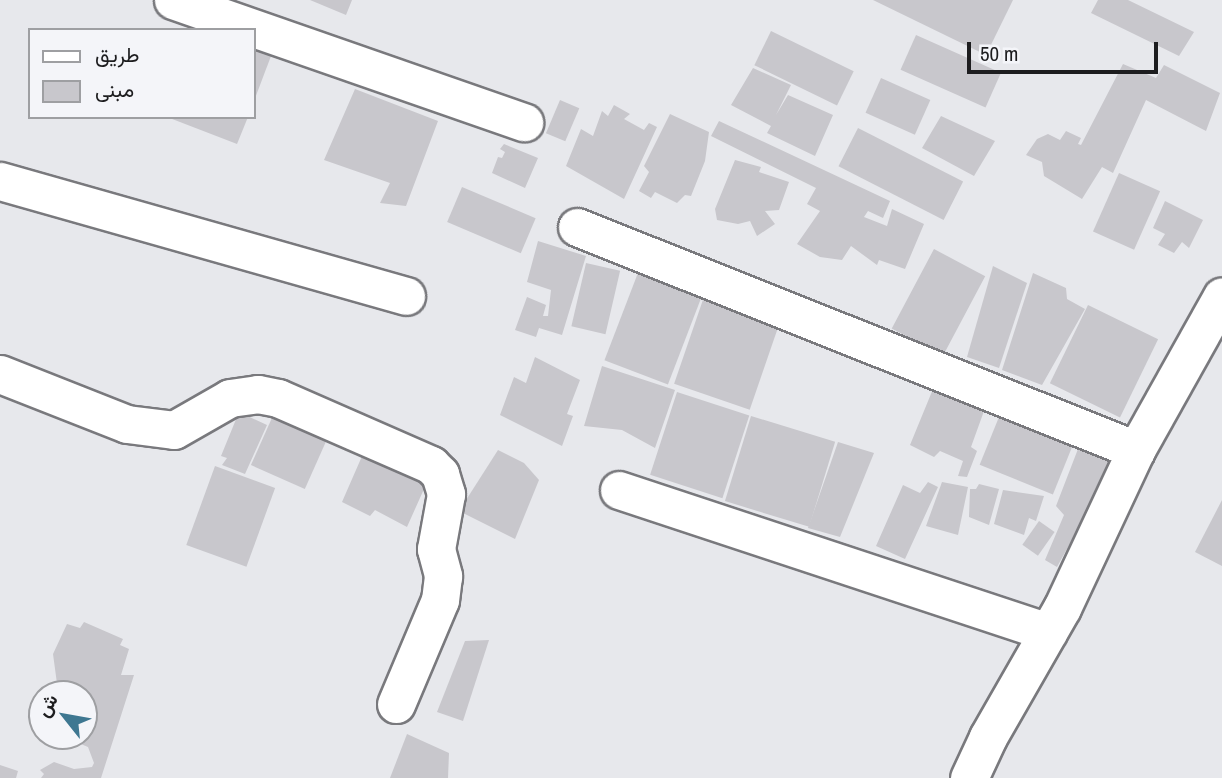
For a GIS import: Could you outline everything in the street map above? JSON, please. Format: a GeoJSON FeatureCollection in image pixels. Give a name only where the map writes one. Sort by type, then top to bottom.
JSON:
{"type":"FeatureCollection","features":[{"type":"Feature","properties":{"kind":"street"},"geometry":{"type":"LineString","coordinates":[[173,0],[254,28]]}},
{"type":"Feature","properties":{"kind":"street"},"geometry":{"type":"LineString","coordinates":[[256,29],[524,122]]}},
{"type":"Feature","properties":{"kind":"street"},"geometry":{"type":"LineString","coordinates":[[0,181],[406,296]]}},
{"type":"Feature","properties":{"kind":"street"},"geometry":{"type":"LineString","coordinates":[[577,227],[1136,450]]}},
{"type":"Feature","properties":{"kind":"street"},"geometry":{"type":"LineString","coordinates":[[969,778],[988,737],[1048,632],[1136,450],[1222,296]]}},
{"type":"Feature","properties":{"kind":"street"},"geometry":{"type":"LineString","coordinates":[[0,374],[127,424],[174,430],[230,398],[258,394],[278,398],[431,465],[440,474],[446,494],[436,549],[443,576],[430,630],[396,704]]}},
{"type":"Feature","properties":{"kind":"street"},"geometry":{"type":"LineString","coordinates":[[619,490],[1048,632]]}},
{"type":"Feature","properties":{"kind":"building"},"geometry":{"type":"Polygon","coordinates":[[[310,0],[352,0],[346,15],[310,0]]]}},
{"type":"Feature","properties":{"kind":"building"},"geometry":{"type":"Polygon","coordinates":[[[873,0],[1013,0],[986,55],[873,0]]]}},
{"type":"Feature","properties":{"kind":"building"},"geometry":{"type":"Polygon","coordinates":[[[1098,0],[1128,0],[1194,32],[1179,56],[1091,13],[1098,0]]]}},
{"type":"Feature","properties":{"kind":"building"},"geometry":{"type":"Polygon","coordinates":[[[771,31],[854,71],[837,105],[754,65],[771,31]]]}},
{"type":"Feature","properties":{"kind":"building"},"geometry":{"type":"Polygon","coordinates":[[[916,35],[1001,73],[986,108],[901,70],[916,35]]]}},
{"type":"Feature","properties":{"kind":"building"},"geometry":{"type":"Polygon","coordinates":[[[256,51],[271,56],[256,96],[256,51]]]}},
{"type":"Feature","properties":{"kind":"building"},"geometry":{"type":"Polygon","coordinates":[[[1123,64],[1156,78],[1164,65],[1220,93],[1206,131],[1146,100],[1113,173],[1102,167],[1082,199],[1044,176],[1042,162],[1026,155],[1037,139],[1048,134],[1060,140],[1066,131],[1081,138],[1078,144],[1081,145],[1123,64]]]}},
{"type":"Feature","properties":{"kind":"building"},"geometry":{"type":"Polygon","coordinates":[[[753,68],[791,85],[776,115],[788,95],[833,115],[815,156],[767,133],[771,126],[731,105],[753,68]]]}},
{"type":"Feature","properties":{"kind":"building"},"geometry":{"type":"Polygon","coordinates":[[[881,78],[930,100],[915,135],[866,113],[881,78]]]}},
{"type":"Feature","properties":{"kind":"building"},"geometry":{"type":"Polygon","coordinates":[[[355,89],[438,121],[406,206],[380,203],[390,183],[324,160],[355,89]]]}},
{"type":"Feature","properties":{"kind":"building"},"geometry":{"type":"Polygon","coordinates":[[[560,100],[579,108],[565,141],[546,133],[560,100]]]}},
{"type":"Feature","properties":{"kind":"building"},"geometry":{"type":"Polygon","coordinates":[[[614,105],[630,114],[624,119],[644,130],[649,123],[657,127],[624,199],[566,166],[581,129],[593,136],[602,111],[608,116],[614,105]]]}},
{"type":"Feature","properties":{"kind":"building"},"geometry":{"type":"Polygon","coordinates":[[[670,114],[709,132],[705,161],[691,196],[685,195],[677,203],[655,192],[651,198],[639,191],[649,172],[644,166],[670,114]]]}},
{"type":"Feature","properties":{"kind":"building"},"geometry":{"type":"Polygon","coordinates":[[[941,116],[995,141],[974,176],[922,148],[941,116]]]}},
{"type":"Feature","properties":{"kind":"building"},"geometry":{"type":"Polygon","coordinates":[[[172,119],[247,119],[237,144],[172,119]]]}},
{"type":"Feature","properties":{"kind":"building"},"geometry":{"type":"Polygon","coordinates":[[[719,121],[890,201],[883,218],[868,211],[864,217],[887,226],[892,209],[924,224],[905,269],[879,260],[877,265],[851,246],[842,260],[820,257],[797,244],[820,211],[807,204],[816,188],[711,136],[719,121]]]}},
{"type":"Feature","properties":{"kind":"building"},"geometry":{"type":"Polygon","coordinates":[[[858,128],[963,182],[944,220],[838,166],[858,128]]]}},
{"type":"Feature","properties":{"kind":"building"},"geometry":{"type":"Polygon","coordinates":[[[504,144],[538,158],[525,188],[492,173],[498,157],[502,158],[505,152],[500,149],[504,144]]]}},
{"type":"Feature","properties":{"kind":"building"},"geometry":{"type":"Polygon","coordinates":[[[735,160],[761,167],[759,172],[789,182],[779,210],[765,211],[775,224],[757,236],[750,221],[738,224],[717,220],[715,209],[735,160]]]}},
{"type":"Feature","properties":{"kind":"building"},"geometry":{"type":"Polygon","coordinates":[[[1119,173],[1160,191],[1134,250],[1093,231],[1119,173]]]}},
{"type":"Feature","properties":{"kind":"building"},"geometry":{"type":"Polygon","coordinates":[[[462,187],[536,218],[521,253],[447,222],[462,187]]]}},
{"type":"Feature","properties":{"kind":"building"},"geometry":{"type":"Polygon","coordinates":[[[1165,201],[1203,220],[1189,248],[1182,242],[1174,253],[1158,245],[1165,234],[1153,228],[1165,201]]]}},
{"type":"Feature","properties":{"kind":"building"},"geometry":{"type":"Polygon","coordinates":[[[538,241],[586,256],[562,335],[539,328],[536,337],[515,330],[527,297],[546,305],[543,316],[548,316],[551,290],[527,282],[538,241]]]}},
{"type":"Feature","properties":{"kind":"building"},"geometry":{"type":"Polygon","coordinates":[[[934,249],[985,276],[943,356],[892,328],[934,249]]]}},
{"type":"Feature","properties":{"kind":"building"},"geometry":{"type":"Polygon","coordinates":[[[586,263],[620,271],[605,334],[571,326],[586,263]]]}},
{"type":"Feature","properties":{"kind":"building"},"geometry":{"type":"Polygon","coordinates":[[[641,265],[704,289],[668,385],[604,360],[641,265]]]}},
{"type":"Feature","properties":{"kind":"building"},"geometry":{"type":"Polygon","coordinates":[[[993,266],[1027,283],[999,368],[967,357],[993,266]]]}},
{"type":"Feature","properties":{"kind":"building"},"geometry":{"type":"Polygon","coordinates":[[[1033,273],[1066,288],[1067,299],[1085,309],[1042,385],[1002,370],[1033,273]]]}},
{"type":"Feature","properties":{"kind":"building"},"geometry":{"type":"Polygon","coordinates":[[[706,291],[782,317],[750,410],[674,384],[706,291]]]}},
{"type":"Feature","properties":{"kind":"building"},"geometry":{"type":"Polygon","coordinates":[[[1088,305],[1158,339],[1120,417],[1050,383],[1088,305]]]}},
{"type":"Feature","properties":{"kind":"building"},"geometry":{"type":"Polygon","coordinates":[[[535,357],[580,380],[567,414],[573,416],[562,446],[500,415],[514,377],[526,383],[535,357]]]}},
{"type":"Feature","properties":{"kind":"building"},"geometry":{"type":"Polygon","coordinates":[[[602,366],[675,390],[655,448],[622,430],[584,426],[602,366]]]}},
{"type":"Feature","properties":{"kind":"building"},"geometry":{"type":"Polygon","coordinates":[[[933,389],[982,397],[976,408],[984,411],[971,447],[977,451],[967,477],[958,476],[963,461],[940,451],[934,457],[910,445],[933,389]]]}},
{"type":"Feature","properties":{"kind":"building"},"geometry":{"type":"Polygon","coordinates":[[[677,392],[749,415],[722,498],[650,475],[677,392]]]}},
{"type":"Feature","properties":{"kind":"building"},"geometry":{"type":"Polygon","coordinates":[[[279,402],[333,426],[305,489],[251,465],[279,402]]]}},
{"type":"Feature","properties":{"kind":"building"},"geometry":{"type":"Polygon","coordinates":[[[239,412],[267,425],[245,474],[222,465],[227,458],[221,456],[239,412]]]}},
{"type":"Feature","properties":{"kind":"building"},"geometry":{"type":"Polygon","coordinates":[[[1001,412],[1074,442],[1053,494],[980,465],[1001,412]]]}},
{"type":"Feature","properties":{"kind":"building"},"geometry":{"type":"Polygon","coordinates":[[[751,416],[835,442],[809,527],[725,501],[751,416]]]}},
{"type":"Feature","properties":{"kind":"building"},"geometry":{"type":"Polygon","coordinates":[[[1083,436],[1121,450],[1057,567],[1045,560],[1064,515],[1056,506],[1083,436]]]}},
{"type":"Feature","properties":{"kind":"building"},"geometry":{"type":"Polygon","coordinates":[[[838,442],[874,453],[840,537],[808,528],[838,442]]]}},
{"type":"Feature","properties":{"kind":"building"},"geometry":{"type":"Polygon","coordinates":[[[366,447],[428,480],[407,527],[375,510],[370,516],[342,502],[366,447]]]}},
{"type":"Feature","properties":{"kind":"building"},"geometry":{"type":"Polygon","coordinates":[[[498,450],[524,463],[539,480],[515,539],[459,511],[498,450]]]}},
{"type":"Feature","properties":{"kind":"building"},"geometry":{"type":"Polygon","coordinates":[[[215,466],[275,488],[246,567],[186,545],[215,466]]]}},
{"type":"Feature","properties":{"kind":"building"},"geometry":{"type":"Polygon","coordinates":[[[928,482],[938,487],[905,559],[876,546],[903,485],[920,493],[928,482]]]}},
{"type":"Feature","properties":{"kind":"building"},"geometry":{"type":"Polygon","coordinates":[[[942,482],[968,487],[958,535],[926,526],[942,482]]]}},
{"type":"Feature","properties":{"kind":"building"},"geometry":{"type":"Polygon","coordinates":[[[979,484],[999,489],[989,525],[969,517],[970,489],[976,489],[979,484]]]}},
{"type":"Feature","properties":{"kind":"building"},"geometry":{"type":"Polygon","coordinates":[[[1003,490],[1044,496],[1036,521],[1029,518],[1024,535],[994,524],[1003,490]]]}},
{"type":"Feature","properties":{"kind":"building"},"geometry":{"type":"Polygon","coordinates":[[[1222,500],[1222,566],[1195,552],[1222,500]]]}},
{"type":"Feature","properties":{"kind":"building"},"geometry":{"type":"Polygon","coordinates":[[[1039,521],[1055,532],[1038,556],[1022,545],[1039,521]]]}},
{"type":"Feature","properties":{"kind":"building"},"geometry":{"type":"Polygon","coordinates":[[[84,622],[123,639],[120,645],[129,649],[121,675],[134,675],[101,778],[41,778],[44,774],[40,770],[54,762],[74,769],[92,767],[94,763],[89,750],[98,750],[98,680],[57,680],[53,654],[67,624],[80,628],[84,622]]]}},
{"type":"Feature","properties":{"kind":"building"},"geometry":{"type":"Polygon","coordinates":[[[489,640],[463,721],[437,712],[465,641],[489,640]]]}},
{"type":"Feature","properties":{"kind":"building"},"geometry":{"type":"Polygon","coordinates":[[[407,734],[449,753],[448,778],[390,778],[407,734]]]}},
{"type":"Feature","properties":{"kind":"building"},"geometry":{"type":"Polygon","coordinates":[[[0,765],[18,771],[16,778],[0,778],[0,765]]]}}]}
